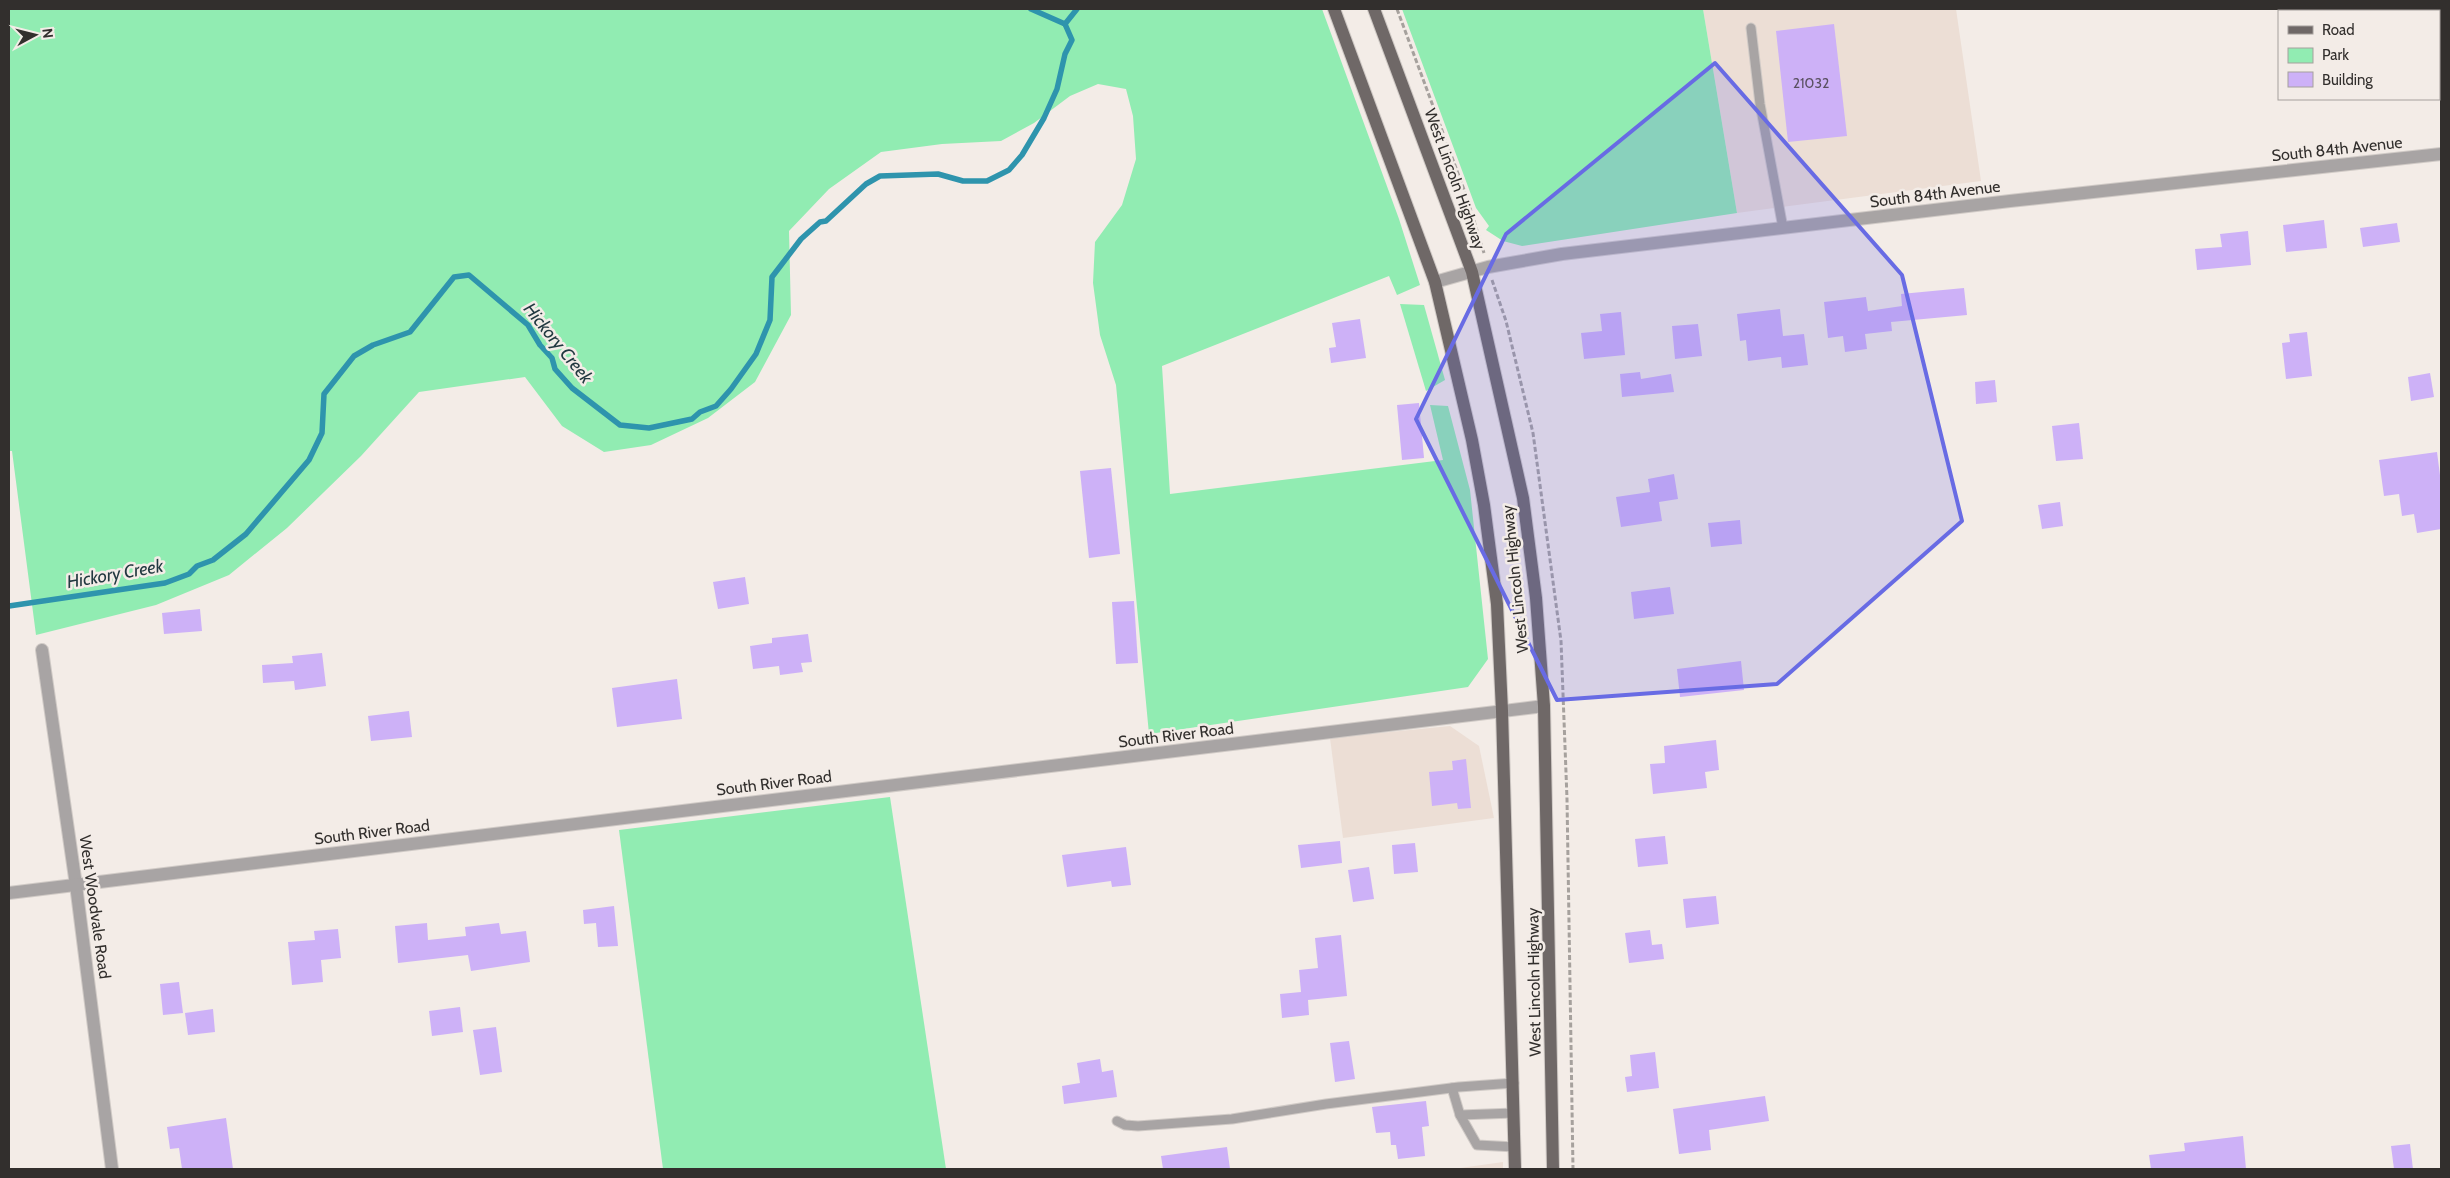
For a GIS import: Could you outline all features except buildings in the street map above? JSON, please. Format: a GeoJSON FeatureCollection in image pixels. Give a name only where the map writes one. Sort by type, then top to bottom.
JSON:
{"type":"FeatureCollection","features":[{"type":"Feature","properties":{"kind":"main road","name":"West Lincoln Highway"},"geometry":{"type":"LineString","coordinates":[[1334,9],[1435,282],[1472,440],[1484,505],[1497,604],[1514,1083],[1515,1169]]}},
{"type":"Feature","properties":{"kind":"main road","name":"West Lincoln Highway"},"geometry":{"type":"LineString","coordinates":[[1374,9],[1472,272],[1523,498],[1536,598],[1544,706],[1552,1169]]}},
{"type":"Feature","properties":{"kind":"street","name":"South 84th Avenue"},"geometry":{"type":"LineString","coordinates":[[1435,282],[1472,272],[1562,254],[2441,154]]}},
{"type":"Feature","properties":{"kind":"street","name":"West Woodvale Road"},"geometry":{"type":"LineString","coordinates":[[42,650],[76,885],[112,1169]]}},
{"type":"Feature","properties":{"kind":"street","name":"South River Road"},"geometry":{"type":"LineString","coordinates":[[9,893],[1544,706]]}},
{"type":"Feature","properties":{"kind":"lane"},"geometry":{"type":"LineString","coordinates":[[1751,28],[1760,104],[1783,228]]}},
{"type":"Feature","properties":{"kind":"lane"},"geometry":{"type":"LineString","coordinates":[[1116,1121],[1125,1125],[1138,1126],[1232,1119],[1326,1104],[1452,1088],[1514,1083]]}},
{"type":"Feature","properties":{"kind":"lane"},"geometry":{"type":"LineString","coordinates":[[1452,1088],[1460,1115],[1477,1145],[1515,1147]]}},
{"type":"Feature","properties":{"kind":"lane"},"geometry":{"type":"LineString","coordinates":[[1460,1115],[1514,1113]]}},
{"type":"Feature","properties":{"kind":"highlighted area"},"geometry":{"type":"Polygon","coordinates":[[[1715,63],[1902,275],[1962,521],[1777,684],[1557,700],[1416,419],[1506,234],[1715,63]]]}},
{"type":"Feature","properties":{"kind":"shaded area"},"geometry":{"type":"Polygon","coordinates":[[[1703,9],[1956,9],[1981,181],[1737,213],[1703,9]]]}},
{"type":"Feature","properties":{"kind":"shaded area"},"geometry":{"type":"Polygon","coordinates":[[[1450,726],[1479,746],[1494,818],[1343,838],[1330,738],[1450,726]]]}},
{"type":"Feature","properties":{"kind":"shaded area"},"geometry":{"type":"Polygon","coordinates":[[[1503,1162],[1503,1169],[1453,1169],[1503,1162]]]}},
{"type":"Feature","properties":{"kind":"green space"},"geometry":{"type":"Polygon","coordinates":[[[9,9],[1322,9],[1399,219],[1420,285],[1397,295],[1389,276],[1162,366],[1170,494],[1443,460],[1430,405],[1448,406],[1470,490],[1488,659],[1468,687],[1149,734],[1116,385],[1100,335],[1093,283],[1095,242],[1122,205],[1136,159],[1133,116],[1126,89],[1098,84],[1070,96],[1034,123],[1001,141],[942,144],[881,152],[829,189],[789,231],[791,315],[755,382],[708,418],[651,445],[604,452],[562,426],[525,377],[419,392],[361,456],[287,528],[229,575],[156,605],[36,635],[12,451],[9,451],[9,9]]]}},
{"type":"Feature","properties":{"kind":"green space"},"geometry":{"type":"Polygon","coordinates":[[[1402,9],[1703,9],[1737,213],[1522,246],[1503,241],[1486,230],[1489,226],[1476,208],[1402,9]]]}},
{"type":"Feature","properties":{"kind":"green space"},"geometry":{"type":"Polygon","coordinates":[[[1400,304],[1424,305],[1445,380],[1426,391],[1400,304]]]}},
{"type":"Feature","properties":{"kind":"green space"},"geometry":{"type":"Polygon","coordinates":[[[890,797],[946,1169],[663,1169],[619,830],[890,797]]]}},
{"type":"Feature","properties":{"kind":"waterway"},"geometry":{"type":"LineString","coordinates":[[1031,9],[1065,24]]}},
{"type":"Feature","properties":{"kind":"waterway","name":"Hickory Creek"},"geometry":{"type":"LineString","coordinates":[[1065,24],[1077,9]]}},
{"type":"Feature","properties":{"kind":"waterway","name":"Hickory Creek"},"geometry":{"type":"LineString","coordinates":[[9,606],[165,583],[189,574],[197,566],[213,560],[246,534],[309,460],[322,433],[324,394],[354,356],[373,345],[410,332],[454,277],[469,275],[528,325],[540,345],[552,358],[555,369],[572,388],[620,425],[649,428],[692,419],[700,412],[716,406],[731,389],[756,354],[770,320],[772,277],[801,239],[820,222],[826,221],[866,184],[880,176],[938,174],[963,181],[987,181],[1009,170],[1022,155],[1044,118],[1057,89],[1065,54],[1072,40],[1065,24]]}}]}
